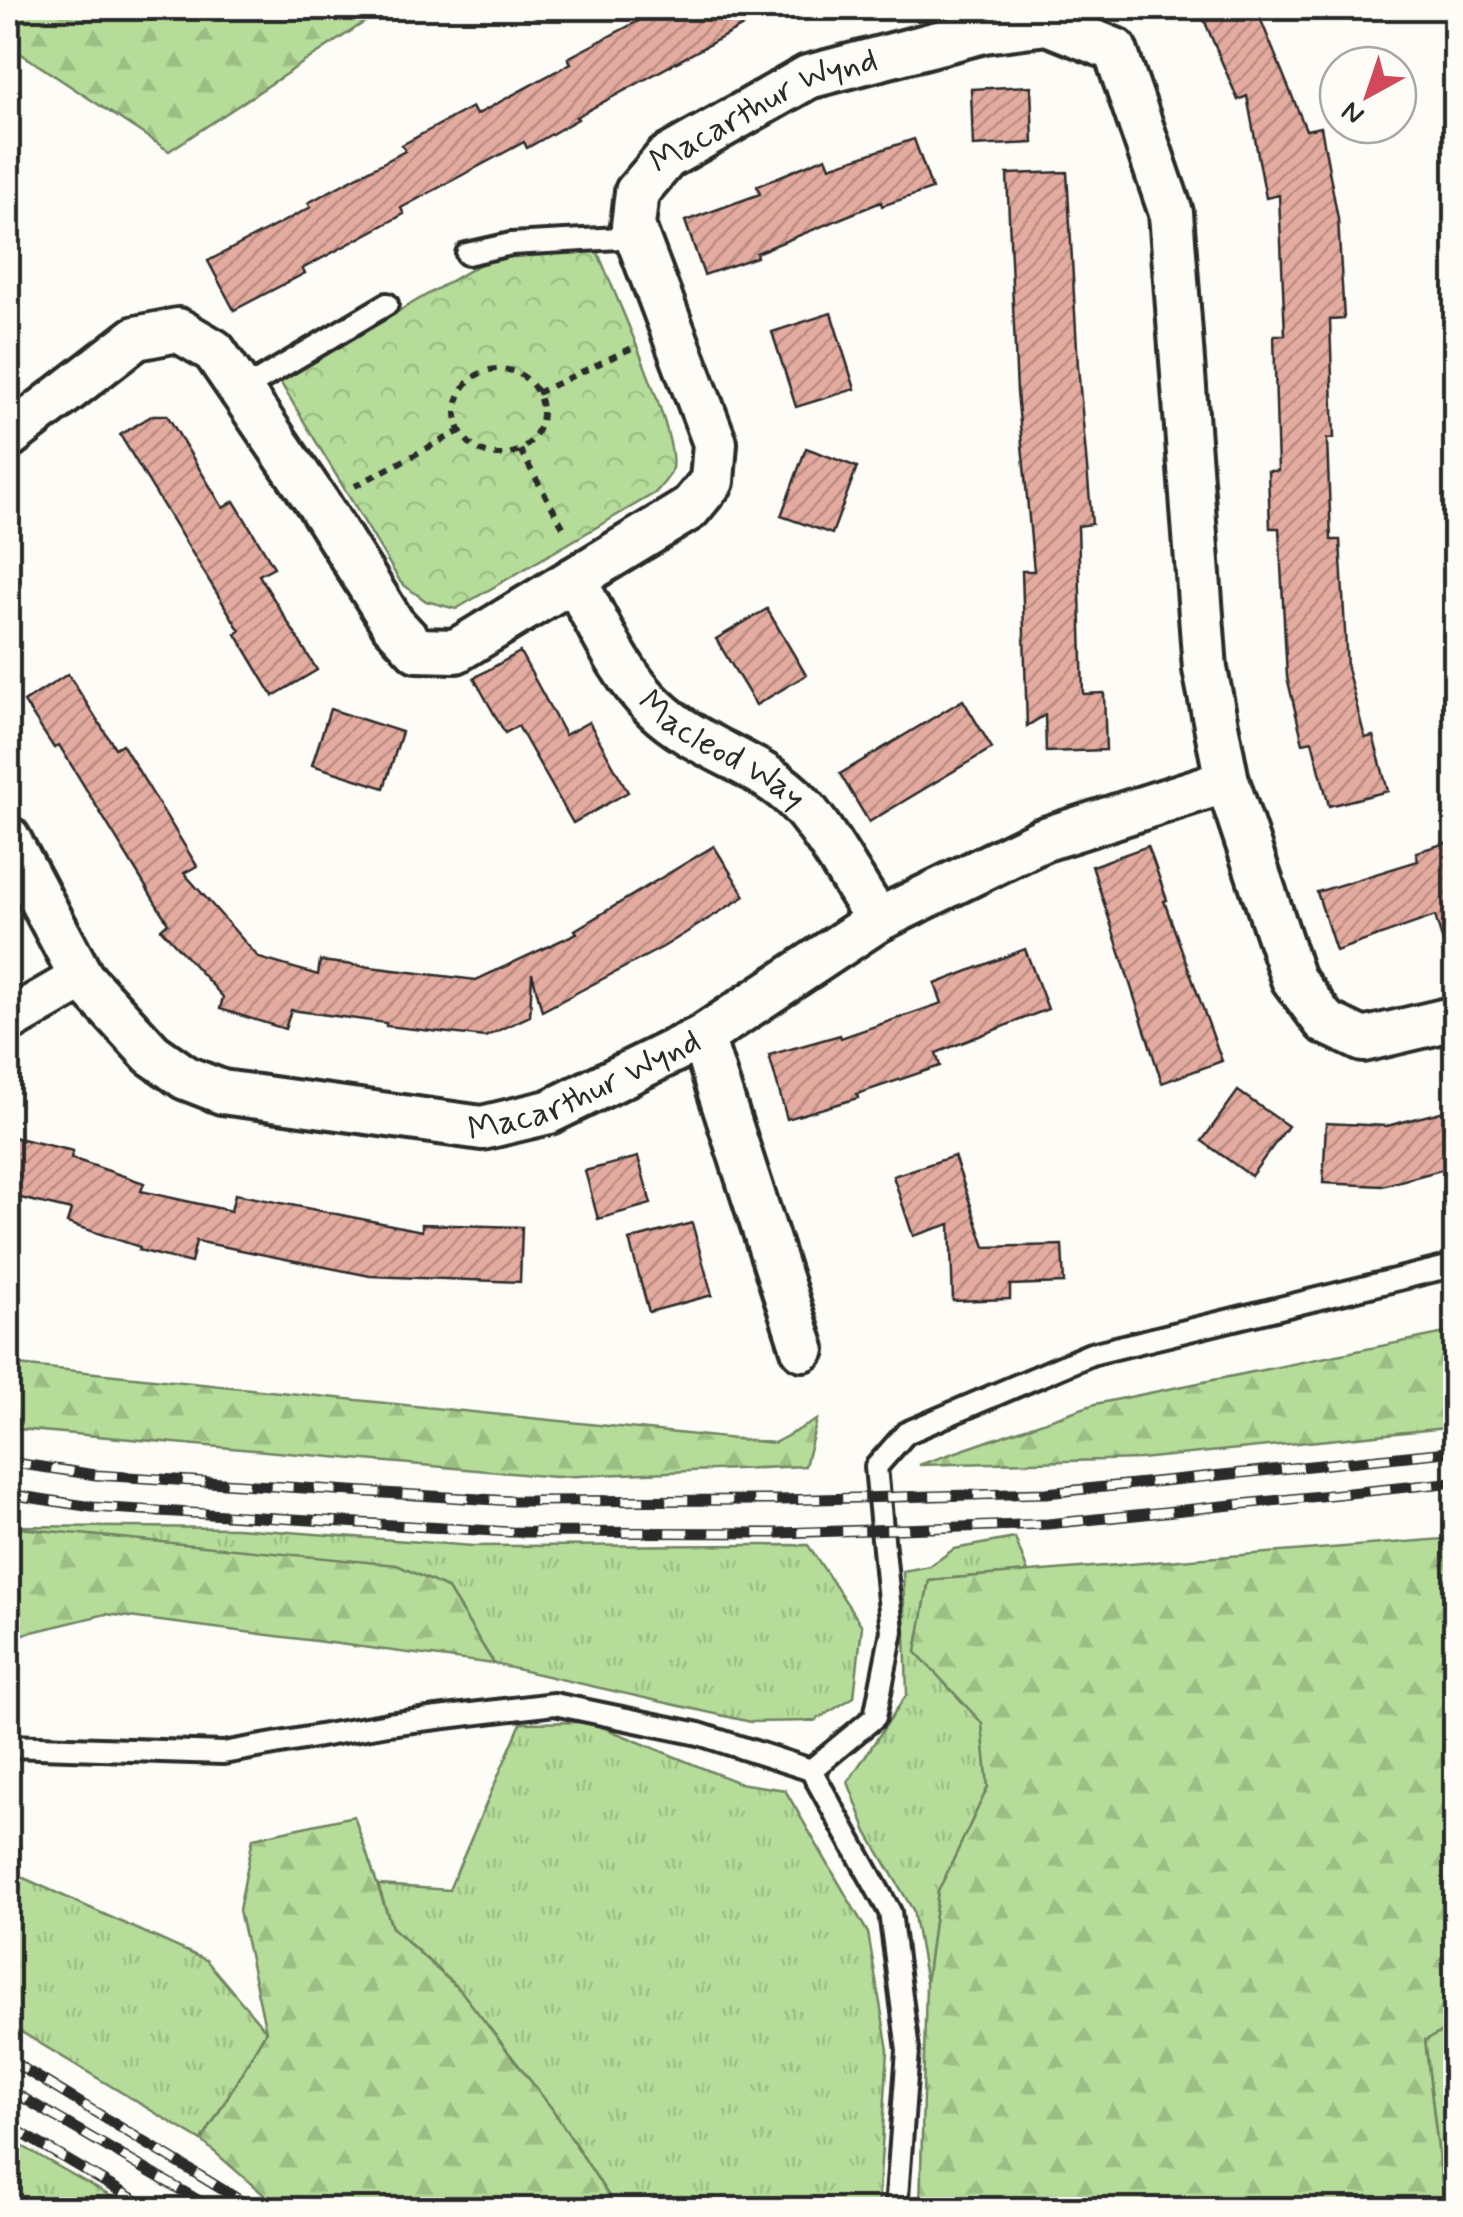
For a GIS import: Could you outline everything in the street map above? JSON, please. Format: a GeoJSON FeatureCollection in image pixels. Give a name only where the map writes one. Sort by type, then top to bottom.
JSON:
{"type":"FeatureCollection","features":[{"type":"Feature","properties":{"kind":"street","name":"Macarthur Wynd"},"geometry":{"type":"LineString","coordinates":[[14,420],[136,338],[178,330],[214,351],[319,505],[393,624],[418,650],[456,650],[689,509],[712,480],[715,444],[634,226],[637,192],[666,158],[808,77],[982,19],[1047,22],[1114,50],[1171,213],[1206,670],[1228,780],[1293,979],[1325,1022],[1363,1040],[1456,1018]]}},
{"type":"Feature","properties":{"kind":"street","name":"Macleod Way"},"geometry":{"type":"LineString","coordinates":[[574,579],[625,670],[655,708],[708,747],[761,772],[801,805],[878,920]]}},
{"type":"Feature","properties":{"kind":"street","name":"Macarthur Wynd"},"geometry":{"type":"LineString","coordinates":[[8,838],[82,978],[152,1054],[186,1078],[222,1092],[482,1128],[549,1112],[702,1037],[878,920],[1042,840],[1228,780]]}},
{"type":"Feature","properties":{"kind":"street"},"geometry":{"type":"LineString","coordinates":[[8,1021],[82,978]]}},
{"type":"Feature","properties":{"kind":"street"},"geometry":{"type":"LineString","coordinates":[[702,1037],[803,1349]]}},
{"type":"Feature","properties":{"kind":"lane"},"geometry":{"type":"LineString","coordinates":[[467,254],[511,244],[638,237]]}},
{"type":"Feature","properties":{"kind":"lane"},"geometry":{"type":"LineString","coordinates":[[241,390],[387,304]]}},
{"type":"Feature","properties":{"kind":"lane"},"geometry":{"type":"LineString","coordinates":[[811,1770],[875,1717],[892,1631],[876,1467],[906,1433],[1091,1354],[1456,1265]]}},
{"type":"Feature","properties":{"kind":"lane"},"geometry":{"type":"LineString","coordinates":[[8,1746],[223,1752],[388,1724],[554,1704],[699,1734],[811,1770],[890,1912],[908,2050],[896,2210]]}},
{"type":"Feature","properties":{"kind":"path"},"geometry":{"type":"LineString","coordinates":[[537,393],[674,328]]}},
{"type":"Feature","properties":{"kind":"path"},"geometry":{"type":"LineString","coordinates":[[502,369],[516,373],[528,380],[537,393],[542,408],[540,425],[533,440],[520,450],[493,455],[468,443],[460,431],[458,402],[463,389],[487,371],[502,369]]}},
{"type":"Feature","properties":{"kind":"path"},"geometry":{"type":"LineString","coordinates":[[319,505],[460,431]]}},
{"type":"Feature","properties":{"kind":"path"},"geometry":{"type":"LineString","coordinates":[[520,450],[570,540],[574,579]]}},
{"type":"Feature","properties":{"kind":"green space"},"geometry":{"type":"Polygon","coordinates":[[[8,8],[386,8],[169,151],[8,45],[8,8]]]}},
{"type":"Feature","properties":{"kind":"green space"},"geometry":{"type":"Polygon","coordinates":[[[596,248],[643,360],[665,425],[671,450],[669,475],[655,493],[456,609],[426,601],[401,583],[279,380],[484,262],[508,255],[596,248]]]}},
{"type":"Feature","properties":{"kind":"green space"},"geometry":{"type":"Polygon","coordinates":[[[1455,1331],[1455,1427],[1140,1459],[919,1465],[1095,1404],[1455,1331]]]}},
{"type":"Feature","properties":{"kind":"green space"},"geometry":{"type":"Polygon","coordinates":[[[8,1364],[774,1443],[817,1420],[805,1466],[555,1477],[8,1428],[8,1364]]]}},
{"type":"Feature","properties":{"kind":"green space"},"geometry":{"type":"Polygon","coordinates":[[[8,1526],[237,1528],[473,1546],[808,1545],[862,1626],[854,1697],[814,1721],[751,1722],[494,1664],[447,1588],[8,1526]]]}},
{"type":"Feature","properties":{"kind":"green space"},"geometry":{"type":"Polygon","coordinates":[[[8,1527],[397,1565],[447,1588],[494,1664],[106,1614],[24,1634],[8,1631],[8,1527]]]}},
{"type":"Feature","properties":{"kind":"green space"},"geometry":{"type":"Polygon","coordinates":[[[1015,1538],[1028,1572],[929,1580],[916,1652],[982,1723],[988,1787],[938,1892],[926,1983],[913,1910],[867,1832],[848,1782],[907,1694],[903,1571],[930,1566],[954,1549],[1015,1538]]]}},
{"type":"Feature","properties":{"kind":"green space"},"geometry":{"type":"Polygon","coordinates":[[[1455,1538],[1455,2026],[1425,2040],[1445,2209],[920,2209],[926,1983],[938,1892],[988,1787],[982,1723],[916,1652],[929,1580],[1455,1538]]]}},
{"type":"Feature","properties":{"kind":"green space"},"geometry":{"type":"Polygon","coordinates":[[[590,1722],[739,1783],[785,1790],[868,1933],[888,2050],[878,2209],[617,2209],[553,2110],[461,1991],[392,1927],[378,1885],[449,1890],[521,1723],[590,1722]]]}},
{"type":"Feature","properties":{"kind":"green space"},"geometry":{"type":"Polygon","coordinates":[[[354,1816],[392,1928],[461,1991],[553,2110],[617,2209],[287,2209],[271,2201],[202,2141],[266,2031],[239,1910],[253,1838],[354,1816]]]}},
{"type":"Feature","properties":{"kind":"green space"},"geometry":{"type":"Polygon","coordinates":[[[8,1871],[206,1960],[266,2031],[202,2141],[8,2024],[8,1871]]]}},
{"type":"Feature","properties":{"kind":"green space"},"geometry":{"type":"Polygon","coordinates":[[[1455,2026],[1455,2209],[1445,2209],[1425,2039],[1455,2026]]]}},
{"type":"Feature","properties":{"kind":"green space"},"geometry":{"type":"Polygon","coordinates":[[[8,2138],[133,2209],[8,2209],[8,2138]]]}},
{"type":"Feature","properties":{"kind":"building"},"geometry":{"type":"Polygon","coordinates":[[[663,8],[776,8],[576,117],[527,148],[524,142],[401,208],[404,214],[234,310],[208,261],[311,207],[308,203],[405,151],[402,145],[472,107],[476,115],[571,63],[568,58],[663,8]]]}},
{"type":"Feature","properties":{"kind":"building"},"geometry":{"type":"Polygon","coordinates":[[[1199,8],[1256,8],[1306,130],[1318,128],[1318,145],[1324,145],[1338,219],[1344,319],[1330,320],[1334,438],[1327,439],[1331,540],[1340,540],[1347,668],[1365,738],[1373,736],[1388,791],[1329,806],[1312,741],[1303,743],[1287,677],[1279,528],[1270,528],[1268,471],[1278,471],[1274,335],[1285,335],[1279,195],[1266,198],[1247,96],[1238,100],[1199,8]]]}},
{"type":"Feature","properties":{"kind":"building"},"geometry":{"type":"Polygon","coordinates":[[[1031,86],[1033,143],[973,146],[971,89],[1031,86]]]}},
{"type":"Feature","properties":{"kind":"building"},"geometry":{"type":"Polygon","coordinates":[[[914,139],[932,189],[882,206],[881,202],[756,253],[757,257],[704,275],[685,221],[760,194],[757,186],[826,157],[830,167],[914,139]]]}},
{"type":"Feature","properties":{"kind":"building"},"geometry":{"type":"Polygon","coordinates":[[[1067,172],[1092,524],[1078,526],[1083,694],[1104,693],[1106,750],[1046,752],[1045,715],[1027,726],[1022,571],[1034,571],[1017,392],[1007,174],[1067,172]]]}},
{"type":"Feature","properties":{"kind":"building"},"geometry":{"type":"Polygon","coordinates":[[[831,313],[855,389],[796,407],[772,332],[831,313]]]}},
{"type":"Feature","properties":{"kind":"building"},"geometry":{"type":"Polygon","coordinates":[[[153,415],[167,415],[223,508],[234,501],[274,567],[259,575],[317,670],[273,696],[236,634],[240,631],[120,435],[153,415]]]}},
{"type":"Feature","properties":{"kind":"building"},"geometry":{"type":"Polygon","coordinates":[[[806,448],[857,467],[832,534],[781,516],[806,448]]]}},
{"type":"Feature","properties":{"kind":"building"},"geometry":{"type":"Polygon","coordinates":[[[767,609],[806,675],[756,705],[716,639],[767,609]]]}},
{"type":"Feature","properties":{"kind":"building"},"geometry":{"type":"Polygon","coordinates":[[[520,652],[565,735],[589,722],[628,792],[573,823],[518,726],[505,733],[474,678],[520,652]]]}},
{"type":"Feature","properties":{"kind":"building"},"geometry":{"type":"Polygon","coordinates":[[[68,674],[115,748],[122,744],[197,866],[184,873],[259,958],[318,975],[320,961],[476,980],[577,933],[575,930],[714,846],[745,896],[663,947],[542,1011],[532,973],[530,1016],[485,1037],[291,1010],[285,1029],[220,1009],[223,997],[161,929],[168,923],[59,745],[54,748],[24,702],[68,674]]]}},
{"type":"Feature","properties":{"kind":"building"},"geometry":{"type":"Polygon","coordinates":[[[963,700],[992,748],[869,822],[840,774],[963,700]]]}},
{"type":"Feature","properties":{"kind":"building"},"geometry":{"type":"Polygon","coordinates":[[[330,709],[402,732],[384,788],[312,765],[330,709]]]}},
{"type":"Feature","properties":{"kind":"building"},"geometry":{"type":"Polygon","coordinates":[[[1456,840],[1456,951],[1446,952],[1435,916],[1336,951],[1317,892],[1418,861],[1416,852],[1456,840]]]}},
{"type":"Feature","properties":{"kind":"building"},"geometry":{"type":"Polygon","coordinates":[[[1148,846],[1222,1061],[1162,1083],[1092,866],[1148,846]]]}},
{"type":"Feature","properties":{"kind":"building"},"geometry":{"type":"Polygon","coordinates":[[[1025,949],[1048,1009],[936,1053],[940,1066],[857,1094],[858,1098],[787,1119],[769,1055],[840,1035],[841,1038],[942,1003],[935,984],[1025,949]]]}},
{"type":"Feature","properties":{"kind":"building"},"geometry":{"type":"Polygon","coordinates":[[[1238,1091],[1288,1126],[1251,1176],[1202,1141],[1238,1091]]]}},
{"type":"Feature","properties":{"kind":"building"},"geometry":{"type":"Polygon","coordinates":[[[1448,1110],[1456,1140],[1456,1166],[1382,1186],[1323,1183],[1326,1123],[1387,1126],[1448,1110]]]}},
{"type":"Feature","properties":{"kind":"building"},"geometry":{"type":"Polygon","coordinates":[[[13,1137],[73,1151],[71,1158],[144,1183],[141,1191],[231,1211],[235,1194],[422,1231],[422,1224],[522,1227],[520,1282],[370,1276],[196,1241],[191,1263],[139,1250],[140,1247],[67,1223],[71,1210],[8,1195],[13,1137]]]}},
{"type":"Feature","properties":{"kind":"building"},"geometry":{"type":"Polygon","coordinates":[[[954,1156],[985,1247],[1062,1245],[1064,1283],[1010,1285],[1010,1299],[953,1301],[950,1224],[913,1236],[893,1176],[954,1156]]]}},
{"type":"Feature","properties":{"kind":"building"},"geometry":{"type":"Polygon","coordinates":[[[638,1157],[651,1204],[598,1219],[585,1171],[638,1157]]]}},
{"type":"Feature","properties":{"kind":"building"},"geometry":{"type":"Polygon","coordinates":[[[692,1223],[712,1295],[649,1312],[629,1240],[692,1223]]]}},
{"type":"Feature","properties":{"kind":"railway"},"geometry":{"type":"LineString","coordinates":[[8,1462],[96,1475],[512,1501],[779,1500],[1046,1493],[1456,1451]]}},
{"type":"Feature","properties":{"kind":"railway"},"geometry":{"type":"LineString","coordinates":[[8,1494],[92,1507],[511,1532],[779,1533],[1048,1524],[1456,1482]]}},
{"type":"Feature","properties":{"kind":"railway"},"geometry":{"type":"LineString","coordinates":[[8,2059],[256,2210]]}},
{"type":"Feature","properties":{"kind":"railway"},"geometry":{"type":"LineString","coordinates":[[8,2089],[215,2210]]}},
{"type":"Feature","properties":{"kind":"railway"},"geometry":{"type":"LineString","coordinates":[[8,2125],[152,2210]]}}]}
